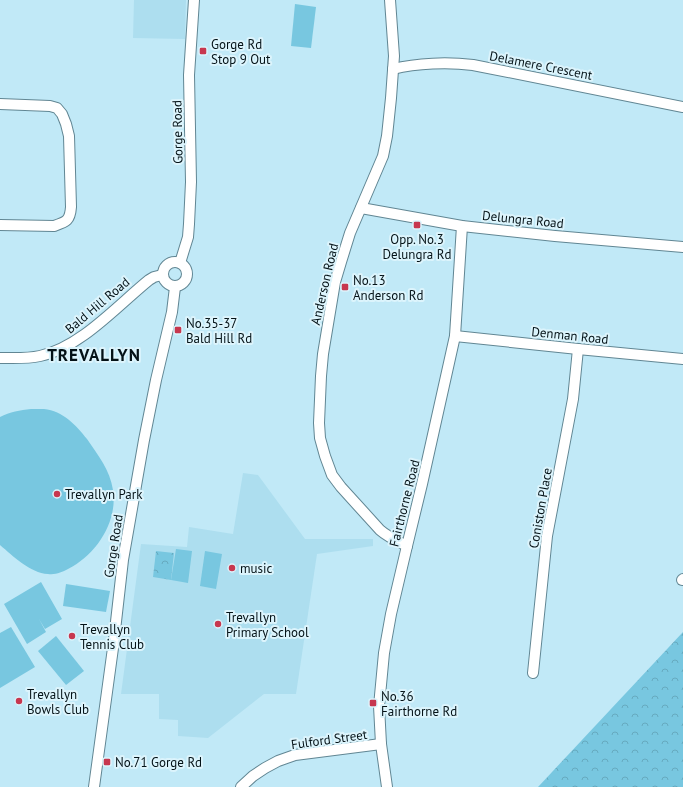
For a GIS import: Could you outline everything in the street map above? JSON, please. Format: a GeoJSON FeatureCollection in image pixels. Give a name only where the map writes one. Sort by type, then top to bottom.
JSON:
{"type":"FeatureCollection","features":[{"type":"Feature","properties":{"kind":"street","name":"Gorge Road"},"geometry":{"type":"LineString","coordinates":[[180,263],[188,237],[189,224],[191,182],[189,75],[194,0]]}},
{"type":"Feature","properties":{"kind":"street","name":"Anderson Road"},"geometry":{"type":"LineString","coordinates":[[390,0],[394,56],[387,136],[383,156],[350,233],[341,262],[332,300],[323,354],[319,423],[320,438],[332,475],[385,535],[407,546]]}},
{"type":"Feature","properties":{"kind":"street","name":"Delamere Crescent"},"geometry":{"type":"LineString","coordinates":[[393,69],[403,66],[459,63],[683,107]]}},
{"type":"Feature","properties":{"kind":"street"},"geometry":{"type":"LineString","coordinates":[[0,104],[50,106],[57,108],[62,114],[69,136],[71,207],[68,220],[62,224],[54,226],[0,225]]}},
{"type":"Feature","properties":{"kind":"street","name":"Delungra Road"},"geometry":{"type":"LineString","coordinates":[[361,208],[462,226],[683,247]]}},
{"type":"Feature","properties":{"kind":"street","name":"Fairthorne Road"},"geometry":{"type":"LineString","coordinates":[[386,787],[381,744],[379,706],[384,652],[391,614],[455,336],[462,226]]}},
{"type":"Feature","properties":{"kind":"street"},"geometry":{"type":"LineString","coordinates":[[176,262],[184,265],[186,268],[187,277],[183,284],[175,287],[168,285],[163,279],[162,275],[164,268],[169,263],[176,262]]}},
{"type":"Feature","properties":{"kind":"street","name":"Bald Hill Road"},"geometry":{"type":"LineString","coordinates":[[0,358],[41,356],[70,345],[102,321],[149,280],[162,275]]}},
{"type":"Feature","properties":{"kind":"street","name":"Gorge Road"},"geometry":{"type":"LineString","coordinates":[[94,787],[124,560],[145,432],[172,312],[175,287]]}},
{"type":"Feature","properties":{"kind":"street","name":"Denman Road"},"geometry":{"type":"LineString","coordinates":[[455,336],[683,359]]}},
{"type":"Feature","properties":{"kind":"street","name":"Coniston Place"},"geometry":{"type":"LineString","coordinates":[[533,673],[547,536],[573,399],[578,349]]}},
{"type":"Feature","properties":{"kind":"street","name":"Fulford Street"},"geometry":{"type":"LineString","coordinates":[[241,787],[252,776],[265,768],[278,761],[295,755],[381,744]]}},
{"type":"Feature","properties":{"kind":"shaded area"},"geometry":{"type":"Polygon","coordinates":[[[134,0],[186,0],[185,39],[133,38],[134,0]]]}},
{"type":"Feature","properties":{"kind":"shaded area","name":"Trevallyn Primary School"},"geometry":{"type":"Polygon","coordinates":[[[243,473],[258,475],[305,539],[373,539],[373,546],[317,554],[296,694],[264,694],[208,738],[178,736],[178,720],[159,719],[159,694],[121,694],[141,544],[187,547],[189,527],[233,534],[243,473]]]}},
{"type":"Feature","properties":{"kind":"green space"},"geometry":{"type":"Polygon","coordinates":[[[295,4],[316,7],[311,48],[291,46],[295,4]]]}},
{"type":"Feature","properties":{"kind":"green space","name":"Trevallyn Park"},"geometry":{"type":"Polygon","coordinates":[[[31,409],[51,410],[74,424],[87,439],[103,463],[113,490],[114,502],[112,514],[103,536],[96,546],[78,563],[68,569],[54,574],[35,571],[16,559],[0,545],[0,417],[31,409]]]}},
{"type":"Feature","properties":{"kind":"green space"},"geometry":{"type":"Polygon","coordinates":[[[176,549],[192,551],[188,583],[171,580],[176,549]]]}},
{"type":"Feature","properties":{"kind":"green space"},"geometry":{"type":"Polygon","coordinates":[[[156,551],[174,553],[171,580],[153,577],[156,551]]]}},
{"type":"Feature","properties":{"kind":"green space"},"geometry":{"type":"Polygon","coordinates":[[[205,551],[222,554],[216,589],[200,586],[205,551]]]}},
{"type":"Feature","properties":{"kind":"green space"},"geometry":{"type":"Polygon","coordinates":[[[41,582],[62,619],[45,629],[39,619],[46,632],[27,644],[4,604],[41,582]]]}},
{"type":"Feature","properties":{"kind":"green space"},"geometry":{"type":"Polygon","coordinates":[[[66,584],[110,591],[106,612],[63,606],[66,584]]]}},
{"type":"Feature","properties":{"kind":"green space"},"geometry":{"type":"Polygon","coordinates":[[[11,627],[35,667],[0,688],[0,633],[11,627]]]}},
{"type":"Feature","properties":{"kind":"green space"},"geometry":{"type":"Polygon","coordinates":[[[683,632],[683,787],[538,787],[683,632]]]}},
{"type":"Feature","properties":{"kind":"green space"},"geometry":{"type":"Polygon","coordinates":[[[56,636],[84,671],[66,685],[38,651],[56,636]]]}},
{"type":"Feature","properties":{"kind":"place","name":"Gorge Rd Stop 9 Out"},"geometry":{"type":"Point","coordinates":[203,51]}},
{"type":"Feature","properties":{"kind":"place","name":"Opp. No.3 Delungra Rd"},"geometry":{"type":"Point","coordinates":[417,225]}},
{"type":"Feature","properties":{"kind":"place","name":"No.13 Anderson Rd"},"geometry":{"type":"Point","coordinates":[345,287]}},
{"type":"Feature","properties":{"kind":"place","name":"No.35-37 Bald Hill Rd"},"geometry":{"type":"Point","coordinates":[178,330]}},
{"type":"Feature","properties":{"kind":"place","name":"Trevallyn Park"},"geometry":{"type":"Point","coordinates":[57,494]}},
{"type":"Feature","properties":{"kind":"place","name":"music"},"geometry":{"type":"Point","coordinates":[232,568]}},
{"type":"Feature","properties":{"kind":"place","name":"Trevallyn Primary School"},"geometry":{"type":"Point","coordinates":[218,624]}},
{"type":"Feature","properties":{"kind":"place","name":"Trevallyn Tennis Club"},"geometry":{"type":"Point","coordinates":[72,636]}},
{"type":"Feature","properties":{"kind":"place","name":"Trevallyn Bowls Club"},"geometry":{"type":"Point","coordinates":[19,701]}},
{"type":"Feature","properties":{"kind":"place","name":"No.36 Fairthorne Rd"},"geometry":{"type":"Point","coordinates":[373,703]}},
{"type":"Feature","properties":{"kind":"place","name":"No.71 Gorge Rd"},"geometry":{"type":"Point","coordinates":[107,762]}},
{"type":"Feature","properties":{"kind":"district","name":"TREVALLYN"},"geometry":{"type":"Point","coordinates":[94,355]}}]}
